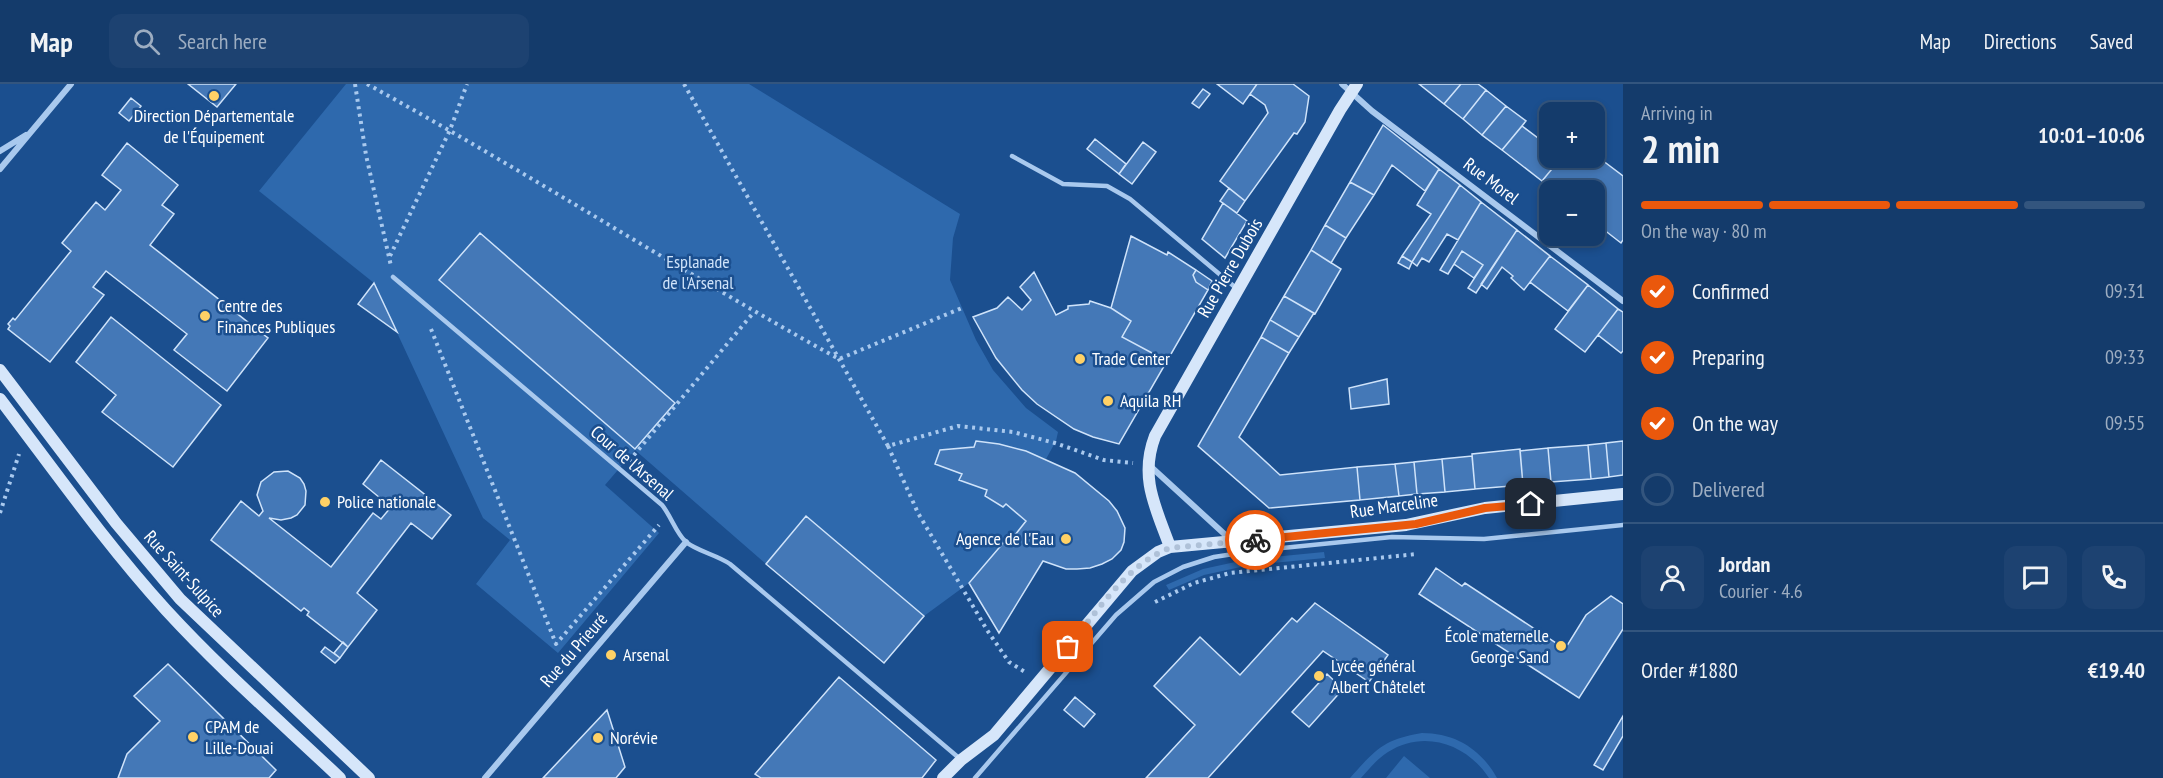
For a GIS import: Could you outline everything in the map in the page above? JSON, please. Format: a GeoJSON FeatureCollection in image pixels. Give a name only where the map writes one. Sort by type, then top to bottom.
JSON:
{"type":"FeatureCollection","features":[{"type":"Feature","properties":{"kind":"street"},"geometry":{"type":"LineString","coordinates":[[0,169],[71,84]]}},
{"type":"Feature","properties":{"kind":"street","name":"Rue Morel"},"geometry":{"type":"LineString","coordinates":[[1342,84],[1354,89],[1623,301]]}},
{"type":"Feature","properties":{"kind":"street","name":"Rue Pierre Dubois"},"geometry":{"type":"LineString","coordinates":[[1170,548],[1148,485],[1148,465],[1155,436],[1354,89]]}},
{"type":"Feature","properties":{"kind":"street"},"geometry":{"type":"LineString","coordinates":[[0,151],[36,128]]}},
{"type":"Feature","properties":{"kind":"street","name":"Rue Saint-Sulpice"},"geometry":{"type":"LineString","coordinates":[[0,370],[116,523],[180,599],[369,778]]}},
{"type":"Feature","properties":{"kind":"street","name":"Rue Saint-Sulpice"},"geometry":{"type":"LineString","coordinates":[[0,399],[154,597],[198,644],[340,778]]}},
{"type":"Feature","properties":{"kind":"street"},"geometry":{"type":"LineString","coordinates":[[1148,465],[1233,542]]}},
{"type":"Feature","properties":{"kind":"street","name":"Rue Marceline"},"geometry":{"type":"LineString","coordinates":[[1170,548],[1406,525],[1485,508],[1623,494]]}},
{"type":"Feature","properties":{"kind":"street","name":"Rue du Prieuré"},"geometry":{"type":"LineString","coordinates":[[485,778],[686,542]]}},
{"type":"Feature","properties":{"kind":"street"},"geometry":{"type":"LineString","coordinates":[[943,778],[993,735],[1132,572],[1149,557],[1170,548]]}},
{"type":"Feature","properties":{"kind":"lane"},"geometry":{"type":"LineString","coordinates":[[1012,156],[1063,184],[1107,186],[1130,199],[1238,290]]}},
{"type":"Feature","properties":{"kind":"lane","name":"Cour de l'Arsenal"},"geometry":{"type":"LineString","coordinates":[[393,277],[662,505],[686,542]]}},
{"type":"Feature","properties":{"kind":"lane"},"geometry":{"type":"LineString","coordinates":[[975,778],[1116,615],[1154,582],[1183,567],[1231,555],[1392,537],[1484,539],[1623,525]]}},
{"type":"Feature","properties":{"kind":"lane"},"geometry":{"type":"LineString","coordinates":[[686,542],[730,564],[962,760]]}},
{"type":"Feature","properties":{"kind":"path"},"geometry":{"type":"LineString","coordinates":[[356,84],[366,154],[393,277]]}},
{"type":"Feature","properties":{"kind":"path"},"geometry":{"type":"LineString","coordinates":[[367,84],[450,130],[754,312],[839,360]]}},
{"type":"Feature","properties":{"kind":"path"},"geometry":{"type":"LineString","coordinates":[[390,257],[450,130],[466,84]]}},
{"type":"Feature","properties":{"kind":"path"},"geometry":{"type":"LineString","coordinates":[[684,84],[888,446],[918,513],[987,630],[1009,662],[1038,681]]}},
{"type":"Feature","properties":{"kind":"path"},"geometry":{"type":"LineString","coordinates":[[420,300],[556,644],[669,513]]}},
{"type":"Feature","properties":{"kind":"path"},"geometry":{"type":"LineString","coordinates":[[839,360],[962,308]]}},
{"type":"Feature","properties":{"kind":"path"},"geometry":{"type":"LineString","coordinates":[[621,471],[754,312]]}},
{"type":"Feature","properties":{"kind":"path"},"geometry":{"type":"LineString","coordinates":[[888,446],[958,426],[1013,432],[1055,443],[1104,460],[1148,465]]}},
{"type":"Feature","properties":{"kind":"path"},"geometry":{"type":"LineString","coordinates":[[0,513],[16,466],[24,431]]}},
{"type":"Feature","properties":{"kind":"path"},"geometry":{"type":"LineString","coordinates":[[1147,605],[1194,583],[1230,573],[1421,554]]}},
{"type":"Feature","properties":{"kind":"green space","name":"Esplanade de l'Arsenal"},"geometry":{"type":"Polygon","coordinates":[[[346,84],[749,84],[960,214],[953,238],[950,280],[976,340],[993,370],[1026,408],[1058,432],[1056,441],[1046,459],[999,444],[977,441],[974,447],[940,450],[962,474],[987,490],[985,496],[1002,507],[1006,504],[1026,521],[1015,535],[1010,535],[969,583],[924,616],[806,516],[766,564],[635,450],[605,485],[659,533],[558,653],[476,584],[510,540],[483,518],[374,283],[259,191],[346,84]]]}},
{"type":"Feature","properties":{"kind":"green space"},"geometry":{"type":"Polygon","coordinates":[[[1324,552],[1325,558],[1262,564],[1261,558],[1324,552]]]}},
{"type":"Feature","properties":{"kind":"green space"},"geometry":{"type":"Polygon","coordinates":[[[1249,559],[1250,565],[1204,575],[1169,590],[1166,585],[1203,569],[1249,559]]]}},
{"type":"Feature","properties":{"kind":"green space"},"geometry":{"type":"Polygon","coordinates":[[[1422,733],[1445,736],[1466,745],[1483,759],[1497,778],[1489,778],[1469,756],[1457,749],[1430,741],[1402,745],[1380,758],[1361,778],[1350,778],[1366,760],[1389,742],[1422,733]]]}},
{"type":"Feature","properties":{"kind":"green space"},"geometry":{"type":"Polygon","coordinates":[[[1404,756],[1430,778],[1386,778],[1404,756]]]}},
{"type":"Feature","properties":{"kind":"building","name":"Direction Départementale de l'Équipement"},"geometry":{"type":"Polygon","coordinates":[[[188,84],[236,84],[217,107],[188,84]]]}},
{"type":"Feature","properties":{"kind":"building"},"geometry":{"type":"Polygon","coordinates":[[[1217,84],[1257,84],[1243,104],[1217,84]]]}},
{"type":"Feature","properties":{"kind":"building"},"geometry":{"type":"Polygon","coordinates":[[[1257,84],[1293,84],[1309,96],[1305,122],[1297,134],[1294,133],[1245,201],[1220,181],[1268,113],[1265,105],[1250,94],[1257,84]]]}},
{"type":"Feature","properties":{"kind":"building"},"geometry":{"type":"Polygon","coordinates":[[[1419,84],[1461,84],[1444,104],[1419,84]]]}},
{"type":"Feature","properties":{"kind":"building"},"geometry":{"type":"Polygon","coordinates":[[[1461,84],[1478,84],[1486,90],[1463,119],[1444,104],[1461,84]]]}},
{"type":"Feature","properties":{"kind":"building"},"geometry":{"type":"Polygon","coordinates":[[[1203,89],[1210,94],[1199,108],[1192,103],[1203,89]]]}},
{"type":"Feature","properties":{"kind":"building"},"geometry":{"type":"Polygon","coordinates":[[[1486,90],[1506,106],[1482,135],[1463,119],[1486,90]]]}},
{"type":"Feature","properties":{"kind":"building"},"geometry":{"type":"Polygon","coordinates":[[[131,98],[141,106],[129,121],[119,113],[131,98]]]}},
{"type":"Feature","properties":{"kind":"building"},"geometry":{"type":"Polygon","coordinates":[[[1506,106],[1526,121],[1502,150],[1482,135],[1506,106]]]}},
{"type":"Feature","properties":{"kind":"building"},"geometry":{"type":"Polygon","coordinates":[[[1383,125],[1439,169],[1425,191],[1392,165],[1374,195],[1350,182],[1383,125]]]}},
{"type":"Feature","properties":{"kind":"building"},"geometry":{"type":"Polygon","coordinates":[[[1522,126],[1539,139],[1539,168],[1553,168],[1541,180],[1502,150],[1522,126]]]}},
{"type":"Feature","properties":{"kind":"building"},"geometry":{"type":"Polygon","coordinates":[[[1095,139],[1126,164],[1119,174],[1087,149],[1095,139]]]}},
{"type":"Feature","properties":{"kind":"building"},"geometry":{"type":"Polygon","coordinates":[[[1143,142],[1156,152],[1132,184],[1119,174],[1143,142]]]}},
{"type":"Feature","properties":{"kind":"building"},"geometry":{"type":"Polygon","coordinates":[[[127,143],[178,185],[162,205],[174,214],[150,245],[268,338],[227,391],[174,350],[187,334],[106,271],[93,287],[104,295],[50,362],[8,329],[10,326],[8,324],[13,318],[15,320],[71,251],[62,243],[96,202],[105,210],[121,190],[102,175],[127,143]]]}},
{"type":"Feature","properties":{"kind":"building"},"geometry":{"type":"Polygon","coordinates":[[[1605,162],[1623,176],[1623,240],[1621,243],[1605,231],[1605,180],[1543,180],[1553,168],[1605,168],[1605,162]]]}},
{"type":"Feature","properties":{"kind":"building"},"geometry":{"type":"Polygon","coordinates":[[[1439,169],[1460,185],[1412,262],[1402,256],[1431,214],[1417,205],[1439,169]]]}},
{"type":"Feature","properties":{"kind":"building"},"geometry":{"type":"Polygon","coordinates":[[[1350,182],[1374,195],[1346,238],[1325,225],[1350,182]]]}},
{"type":"Feature","properties":{"kind":"building"},"geometry":{"type":"Polygon","coordinates":[[[1460,185],[1481,202],[1458,240],[1447,234],[1429,262],[1422,258],[1417,266],[1412,262],[1460,185]]]}},
{"type":"Feature","properties":{"kind":"building"},"geometry":{"type":"Polygon","coordinates":[[[1229,188],[1245,201],[1237,213],[1220,201],[1229,188]]]}},
{"type":"Feature","properties":{"kind":"building"},"geometry":{"type":"Polygon","coordinates":[[[1481,202],[1517,230],[1476,293],[1468,288],[1483,265],[1462,251],[1448,274],[1440,270],[1481,202]]]}},
{"type":"Feature","properties":{"kind":"building"},"geometry":{"type":"Polygon","coordinates":[[[1223,203],[1247,221],[1225,258],[1202,239],[1223,203]]]}},
{"type":"Feature","properties":{"kind":"building"},"geometry":{"type":"Polygon","coordinates":[[[1325,225],[1346,238],[1331,263],[1311,250],[1325,225]]]}},
{"type":"Feature","properties":{"kind":"building"},"geometry":{"type":"Polygon","coordinates":[[[1517,230],[1550,256],[1524,290],[1502,267],[1487,289],[1481,284],[1517,230]]]}},
{"type":"Feature","properties":{"kind":"building"},"geometry":{"type":"Polygon","coordinates":[[[480,233],[675,403],[635,449],[439,280],[480,233]]]}},
{"type":"Feature","properties":{"kind":"building"},"geometry":{"type":"Polygon","coordinates":[[[1131,236],[1167,255],[1168,252],[1196,270],[1193,275],[1196,282],[1208,290],[1167,361],[1122,337],[1131,321],[1111,308],[1131,236]]]}},
{"type":"Feature","properties":{"kind":"building"},"geometry":{"type":"Polygon","coordinates":[[[1311,250],[1341,269],[1315,314],[1284,296],[1311,250]]]}},
{"type":"Feature","properties":{"kind":"building"},"geometry":{"type":"Polygon","coordinates":[[[1462,251],[1483,265],[1474,278],[1454,264],[1462,251]]]}},
{"type":"Feature","properties":{"kind":"building"},"geometry":{"type":"Polygon","coordinates":[[[1402,256],[1412,262],[1409,269],[1398,263],[1402,256]]]}},
{"type":"Feature","properties":{"kind":"building"},"geometry":{"type":"Polygon","coordinates":[[[1550,256],[1588,285],[1568,311],[1530,282],[1550,256]]]}},
{"type":"Feature","properties":{"kind":"building"},"geometry":{"type":"Polygon","coordinates":[[[1196,270],[1212,281],[1208,290],[1196,282],[1193,275],[1196,270]]]}},
{"type":"Feature","properties":{"kind":"building","name":"Trade Center"},"geometry":{"type":"Polygon","coordinates":[[[1034,272],[1056,315],[1068,309],[1068,306],[1089,304],[1090,301],[1111,308],[1131,321],[1122,337],[1167,361],[1119,444],[1074,429],[1037,404],[1022,390],[996,358],[973,317],[997,308],[1008,297],[1022,310],[1031,300],[1020,287],[1034,272]]]}},
{"type":"Feature","properties":{"kind":"building"},"geometry":{"type":"Polygon","coordinates":[[[374,283],[397,332],[358,304],[374,283]]]}},
{"type":"Feature","properties":{"kind":"building"},"geometry":{"type":"Polygon","coordinates":[[[1588,285],[1618,309],[1585,352],[1555,329],[1588,285]]]}},
{"type":"Feature","properties":{"kind":"building"},"geometry":{"type":"Polygon","coordinates":[[[1284,296],[1314,313],[1299,337],[1270,320],[1284,296]]]}},
{"type":"Feature","properties":{"kind":"building"},"geometry":{"type":"Polygon","coordinates":[[[1618,309],[1623,312],[1623,351],[1621,353],[1598,335],[1618,309]]]}},
{"type":"Feature","properties":{"kind":"building"},"geometry":{"type":"Polygon","coordinates":[[[111,317],[221,405],[173,467],[102,412],[116,395],[76,362],[111,317]]]}},
{"type":"Feature","properties":{"kind":"building"},"geometry":{"type":"Polygon","coordinates":[[[1270,320],[1299,337],[1289,353],[1261,337],[1270,320]]]}},
{"type":"Feature","properties":{"kind":"building"},"geometry":{"type":"Polygon","coordinates":[[[1261,337],[1289,353],[1239,437],[1280,475],[1357,467],[1360,500],[1269,508],[1198,446],[1261,337]]]}},
{"type":"Feature","properties":{"kind":"building"},"geometry":{"type":"Polygon","coordinates":[[[1387,379],[1389,404],[1351,409],[1349,388],[1387,379]]]}},
{"type":"Feature","properties":{"kind":"building","name":"Agence de l'Eau"},"geometry":{"type":"Polygon","coordinates":[[[976,441],[1026,451],[1075,473],[1109,501],[1125,528],[1121,550],[1112,559],[1102,564],[1090,568],[1066,569],[1043,561],[999,633],[969,583],[1010,535],[1015,535],[1026,521],[1006,504],[1003,507],[985,496],[987,490],[959,480],[962,474],[935,464],[940,450],[974,447],[976,441]]]}},
{"type":"Feature","properties":{"kind":"building"},"geometry":{"type":"Polygon","coordinates":[[[1623,441],[1623,475],[1609,477],[1606,443],[1623,441]]]}},
{"type":"Feature","properties":{"kind":"building"},"geometry":{"type":"Polygon","coordinates":[[[1606,443],[1609,477],[1591,479],[1588,445],[1606,443]]]}},
{"type":"Feature","properties":{"kind":"building"},"geometry":{"type":"Polygon","coordinates":[[[1588,445],[1591,479],[1551,482],[1548,448],[1588,445]]]}},
{"type":"Feature","properties":{"kind":"building"},"geometry":{"type":"Polygon","coordinates":[[[1548,448],[1551,482],[1523,485],[1520,451],[1548,448]]]}},
{"type":"Feature","properties":{"kind":"building"},"geometry":{"type":"Polygon","coordinates":[[[1520,449],[1523,485],[1475,489],[1472,454],[1520,449]]]}},
{"type":"Feature","properties":{"kind":"building"},"geometry":{"type":"Polygon","coordinates":[[[1472,456],[1475,489],[1445,492],[1442,459],[1472,456]]]}},
{"type":"Feature","properties":{"kind":"building"},"geometry":{"type":"Polygon","coordinates":[[[1442,459],[1445,492],[1417,494],[1414,462],[1442,459]]]}},
{"type":"Feature","properties":{"kind":"building"},"geometry":{"type":"Polygon","coordinates":[[[381,460],[451,515],[432,539],[411,523],[357,593],[377,610],[348,647],[307,615],[309,612],[304,608],[301,611],[211,540],[241,501],[259,516],[263,511],[257,495],[261,482],[274,472],[288,471],[300,478],[304,484],[305,505],[297,515],[291,518],[281,520],[269,518],[331,567],[373,513],[381,519],[391,507],[363,484],[381,460]]]}},
{"type":"Feature","properties":{"kind":"building"},"geometry":{"type":"Polygon","coordinates":[[[1414,462],[1417,494],[1399,496],[1395,464],[1414,462]]]}},
{"type":"Feature","properties":{"kind":"building"},"geometry":{"type":"Polygon","coordinates":[[[1395,464],[1399,496],[1360,500],[1357,467],[1395,464]]]}},
{"type":"Feature","properties":{"kind":"building"},"geometry":{"type":"Polygon","coordinates":[[[806,516],[924,616],[884,663],[766,564],[806,516]]]}},
{"type":"Feature","properties":{"kind":"building"},"geometry":{"type":"Polygon","coordinates":[[[1436,568],[1462,586],[1465,583],[1565,649],[1586,615],[1611,596],[1623,604],[1623,629],[1579,698],[1419,594],[1436,568]]]}},
{"type":"Feature","properties":{"kind":"building"},"geometry":{"type":"Polygon","coordinates":[[[1315,603],[1388,655],[1369,682],[1323,651],[1208,778],[1146,778],[1195,725],[1154,686],[1200,637],[1240,675],[1292,618],[1297,622],[1315,603]]]}},
{"type":"Feature","properties":{"kind":"building"},"geometry":{"type":"Polygon","coordinates":[[[343,642],[348,647],[340,658],[334,653],[343,642]]]}},
{"type":"Feature","properties":{"kind":"building"},"geometry":{"type":"Polygon","coordinates":[[[325,647],[340,658],[335,663],[321,652],[325,647]]]}},
{"type":"Feature","properties":{"kind":"building","name":"CPAM de Lille-Douai"},"geometry":{"type":"Polygon","coordinates":[[[168,664],[276,770],[269,778],[118,778],[127,754],[160,721],[134,696],[168,664]]]}},
{"type":"Feature","properties":{"kind":"building"},"geometry":{"type":"Polygon","coordinates":[[[1327,674],[1343,689],[1309,727],[1292,712],[1327,674]]]}},
{"type":"Feature","properties":{"kind":"building"},"geometry":{"type":"Polygon","coordinates":[[[839,677],[936,760],[922,778],[761,778],[755,774],[839,677]]]}},
{"type":"Feature","properties":{"kind":"building"},"geometry":{"type":"Polygon","coordinates":[[[1075,697],[1095,714],[1084,727],[1064,710],[1075,697]]]}},
{"type":"Feature","properties":{"kind":"building","name":"Norévie"},"geometry":{"type":"Polygon","coordinates":[[[607,710],[625,767],[616,778],[543,778],[607,710]]]}},
{"type":"Feature","properties":{"kind":"building"},"geometry":{"type":"Polygon","coordinates":[[[1623,716],[1623,736],[1603,770],[1594,765],[1623,716]]]}},
{"type":"Feature","properties":{"kind":"way so far"},"geometry":{"type":"LineString","coordinates":[[1068,647],[1132,572],[1158,552],[1170,548],[1255,540]]}},
{"type":"Feature","properties":{"kind":"place","name":"Direction Départementale de l'Équipement"},"geometry":{"type":"Point","coordinates":[214,96]}},
{"type":"Feature","properties":{"kind":"place","name":"Centre des Finances Publiques"},"geometry":{"type":"Point","coordinates":[205,316]}},
{"type":"Feature","properties":{"kind":"place","name":"Trade Center"},"geometry":{"type":"Point","coordinates":[1080,359]}},
{"type":"Feature","properties":{"kind":"place","name":"Aquila RH"},"geometry":{"type":"Point","coordinates":[1108,401]}},
{"type":"Feature","properties":{"kind":"place","name":"Police nationale"},"geometry":{"type":"Point","coordinates":[325,502]}},
{"type":"Feature","properties":{"kind":"place","name":"Agence de l'Eau"},"geometry":{"type":"Point","coordinates":[1066,539]}},
{"type":"Feature","properties":{"kind":"place","name":"École maternelle George Sand"},"geometry":{"type":"Point","coordinates":[1561,646]}},
{"type":"Feature","properties":{"kind":"place","name":"Arsenal"},"geometry":{"type":"Point","coordinates":[611,655]}},
{"type":"Feature","properties":{"kind":"place","name":"Lycée général Albert Châtelet"},"geometry":{"type":"Point","coordinates":[1319,676]}},
{"type":"Feature","properties":{"kind":"place","name":"CPAM de Lille-Douai"},"geometry":{"type":"Point","coordinates":[193,737]}},
{"type":"Feature","properties":{"kind":"place","name":"Norévie"},"geometry":{"type":"Point","coordinates":[598,738]}},
{"type":"Feature","properties":{"kind":"route"},"geometry":{"type":"LineString","coordinates":[[1255,540],[1416,524],[1485,508],[1531,504]]}}]}
